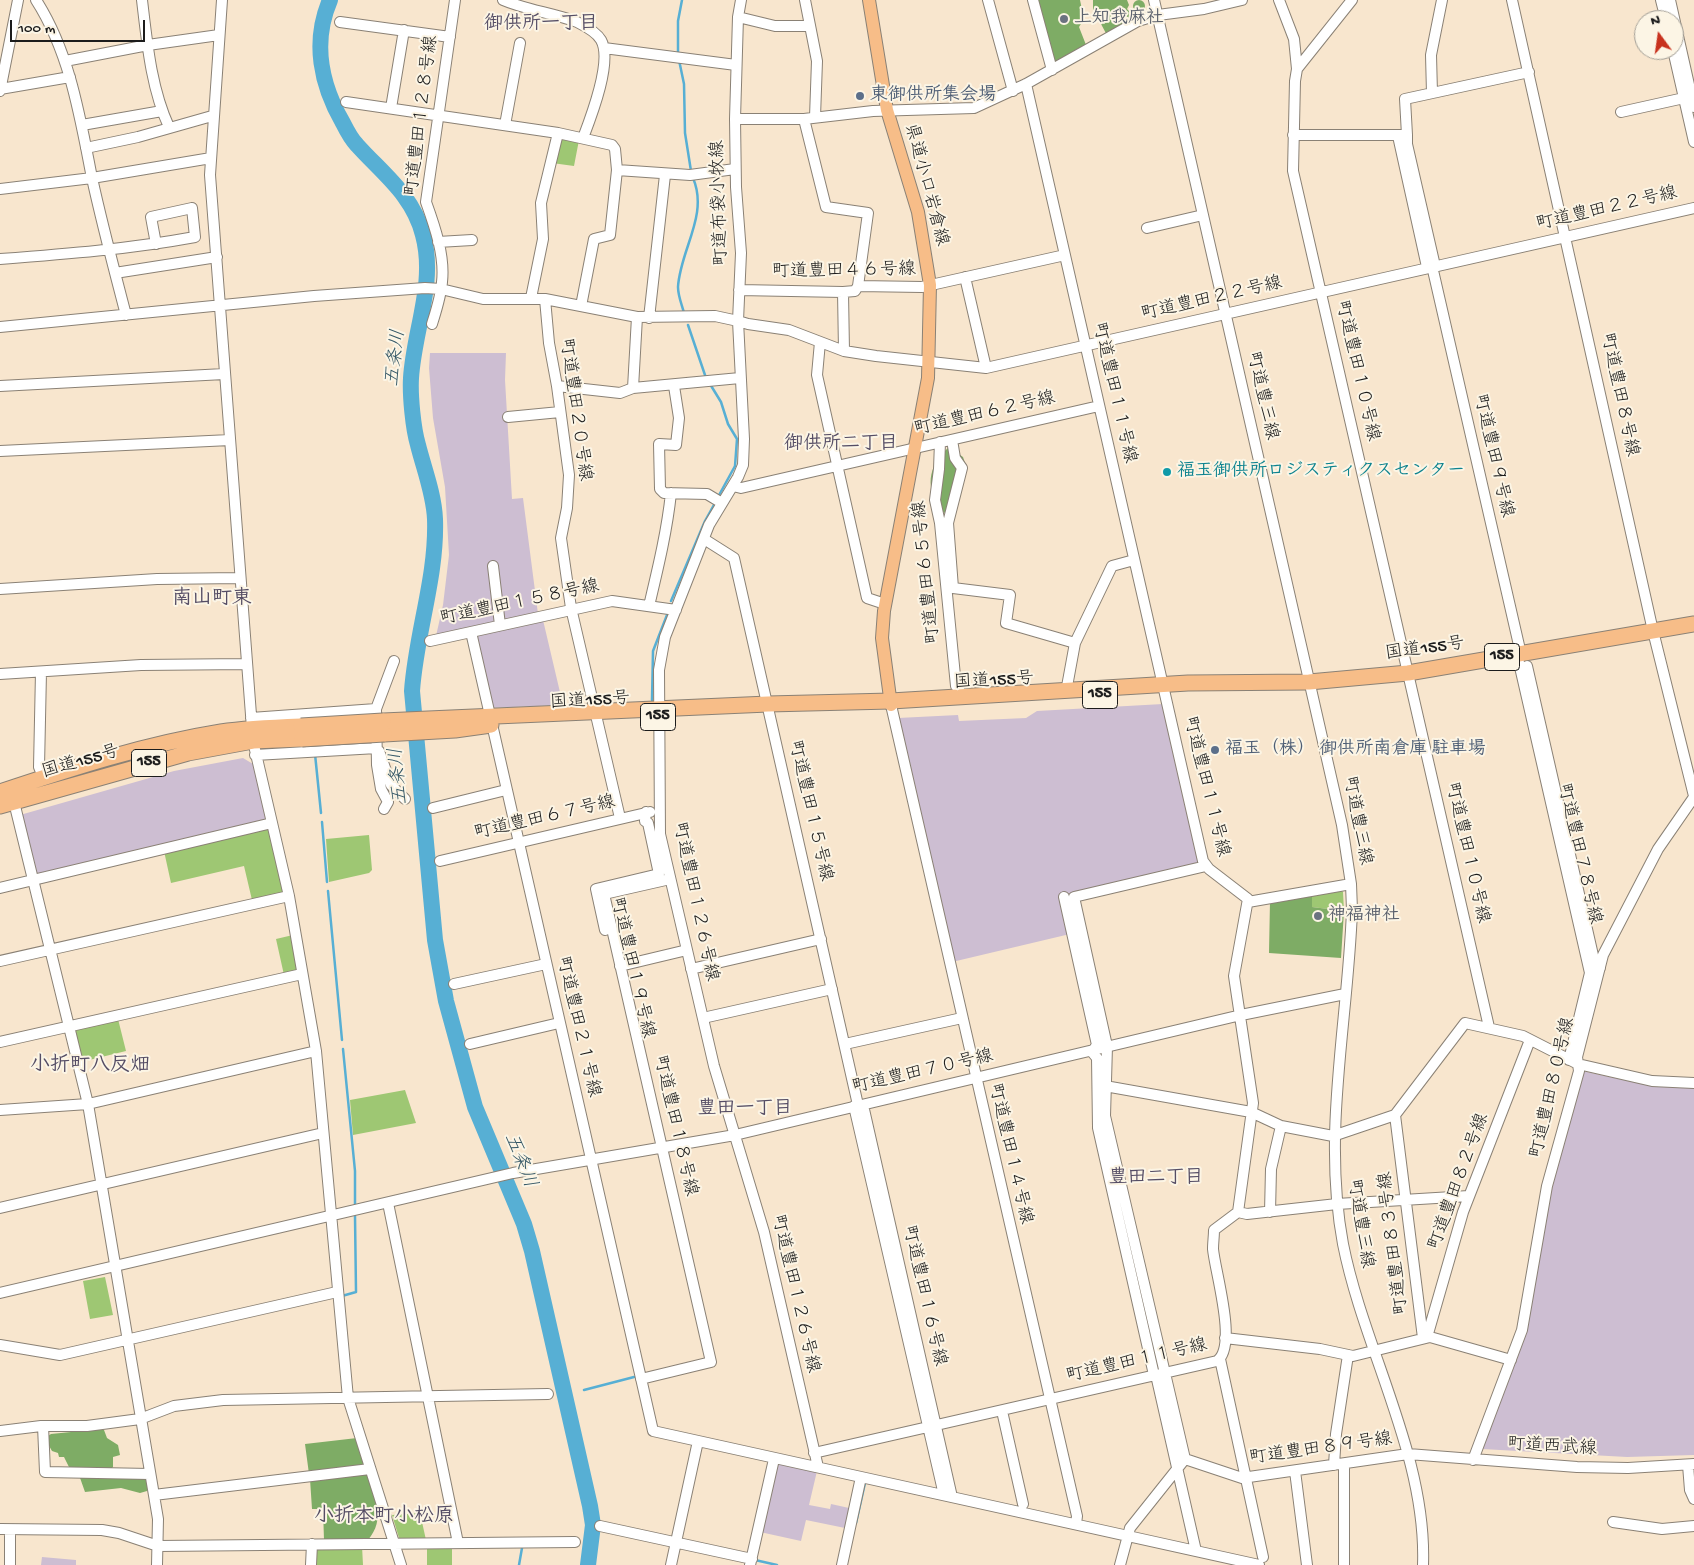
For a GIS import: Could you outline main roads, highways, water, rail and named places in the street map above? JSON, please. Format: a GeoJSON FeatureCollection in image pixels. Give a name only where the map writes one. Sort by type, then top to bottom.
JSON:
{"type":"FeatureCollection","features":[{"type":"Feature","properties":{"kind":"highway","name":"国道155号"},"geometry":{"type":"LineString","coordinates":[[0,792],[43,778],[192,737],[253,736],[490,720],[891,703],[1309,682],[1408,673],[1522,658],[1694,624]]}},
{"type":"Feature","properties":{"kind":"highway","name":"国道155号"},"geometry":{"type":"LineString","coordinates":[[891,703],[959,697],[1164,689]]}},
{"type":"Feature","properties":{"kind":"highway","name":"国道155号"},"geometry":{"type":"LineString","coordinates":[[7,804],[253,736]]}},
{"type":"Feature","properties":{"kind":"main road","name":"県道小口岩倉線"},"geometry":{"type":"LineString","coordinates":[[869,0],[887,110],[918,212],[930,285],[930,362],[916,448],[885,604],[882,638],[891,703]]}},
{"type":"Feature","properties":{"kind":"waterway","name":"五条川"},"geometry":{"type":"LineString","coordinates":[[330,0],[324,16],[320,47],[324,78],[329,94],[335,109],[353,140],[396,186],[412,208],[423,235],[426,253],[426,289],[413,360],[411,393],[416,438],[433,500],[435,541],[430,584],[414,669],[412,691],[435,940],[446,1001],[475,1107],[524,1224],[532,1251],[590,1506],[593,1525],[588,1565]]}},
{"type":"Feature","properties":{"kind":"waterway"},"geometry":{"type":"LineString","coordinates":[[678,53],[678,21],[682,0]]}},
{"type":"Feature","properties":{"kind":"waterway"},"geometry":{"type":"LineString","coordinates":[[679,60],[684,84],[685,133],[691,171]]}},
{"type":"Feature","properties":{"kind":"waterway"},"geometry":{"type":"LineString","coordinates":[[684,313],[678,287],[683,260],[696,219],[698,205],[693,178]]}},
{"type":"Feature","properties":{"kind":"waterway"},"geometry":{"type":"LineString","coordinates":[[688,325],[706,378]]}},
{"type":"Feature","properties":{"kind":"waterway"},"geometry":{"type":"LineString","coordinates":[[710,384],[721,402],[728,424],[737,439],[735,466],[718,497]]}},
{"type":"Feature","properties":{"kind":"waterway"},"geometry":{"type":"LineString","coordinates":[[671,601],[705,521],[715,503]]}},
{"type":"Feature","properties":{"kind":"waterway"},"geometry":{"type":"LineString","coordinates":[[652,700],[653,651],[667,615]]}},
{"type":"Feature","properties":{"kind":"waterway"},"geometry":{"type":"LineString","coordinates":[[315,754],[321,813]]}},
{"type":"Feature","properties":{"kind":"waterway"},"geometry":{"type":"LineString","coordinates":[[322,822],[327,882]]}},
{"type":"Feature","properties":{"kind":"waterway"},"geometry":{"type":"LineString","coordinates":[[328,891],[342,1040]]}},
{"type":"Feature","properties":{"kind":"waterway"},"geometry":{"type":"LineString","coordinates":[[343,1049],[355,1171],[355,1206]]}},
{"type":"Feature","properties":{"kind":"waterway"},"geometry":{"type":"LineString","coordinates":[[342,1296],[356,1292],[355,1216]]}},
{"type":"Feature","properties":{"kind":"waterway"},"geometry":{"type":"LineString","coordinates":[[584,1390],[634,1377]]}},
{"type":"Feature","properties":{"kind":"waterway","name":"五条川"},"geometry":{"type":"LineString","coordinates":[[565,1393],[570,1393]]}},
{"type":"Feature","properties":{"kind":"waterway"},"geometry":{"type":"LineString","coordinates":[[856,1523],[865,1483]]}},
{"type":"Feature","properties":{"kind":"waterway"},"geometry":{"type":"LineString","coordinates":[[519,1565],[522,1548]]}},
{"type":"Feature","properties":{"kind":"waterway"},"geometry":{"type":"LineString","coordinates":[[755,1560],[777,1565]]}},
{"type":"Feature","properties":{"kind":"place","name":"上知我麻社"},"geometry":{"type":"Point","coordinates":[1064,19]}},
{"type":"Feature","properties":{"kind":"place","name":"東御供所集会場"},"geometry":{"type":"Point","coordinates":[860,96]}},
{"type":"Feature","properties":{"kind":"place","name":"福玉御供所ロジスティクスセンター"},"geometry":{"type":"Point","coordinates":[1167,472]}},
{"type":"Feature","properties":{"kind":"place","name":"福玉（株） 御供所南倉庫 駐車場"},"geometry":{"type":"Point","coordinates":[1215,750]}},
{"type":"Feature","properties":{"kind":"place","name":"神福神社"},"geometry":{"type":"Point","coordinates":[1318,916]}},
{"type":"Feature","properties":{"kind":"district","name":"御供所一丁目"},"geometry":{"type":"Point","coordinates":[541,25]}},
{"type":"Feature","properties":{"kind":"district","name":"御供所二丁目"},"geometry":{"type":"Point","coordinates":[841,445]}},
{"type":"Feature","properties":{"kind":"district","name":"南山町東"},"geometry":{"type":"Point","coordinates":[212,600]}},
{"type":"Feature","properties":{"kind":"district","name":"小折町八反畑"},"geometry":{"type":"Point","coordinates":[90,1067]}},
{"type":"Feature","properties":{"kind":"district","name":"豊田一丁目"},"geometry":{"type":"Point","coordinates":[745,1110]}},
{"type":"Feature","properties":{"kind":"district","name":"豊田二丁目"},"geometry":{"type":"Point","coordinates":[1156,1179]}},
{"type":"Feature","properties":{"kind":"district","name":"小折本町小松原"},"geometry":{"type":"Point","coordinates":[384,1518]}}]}
